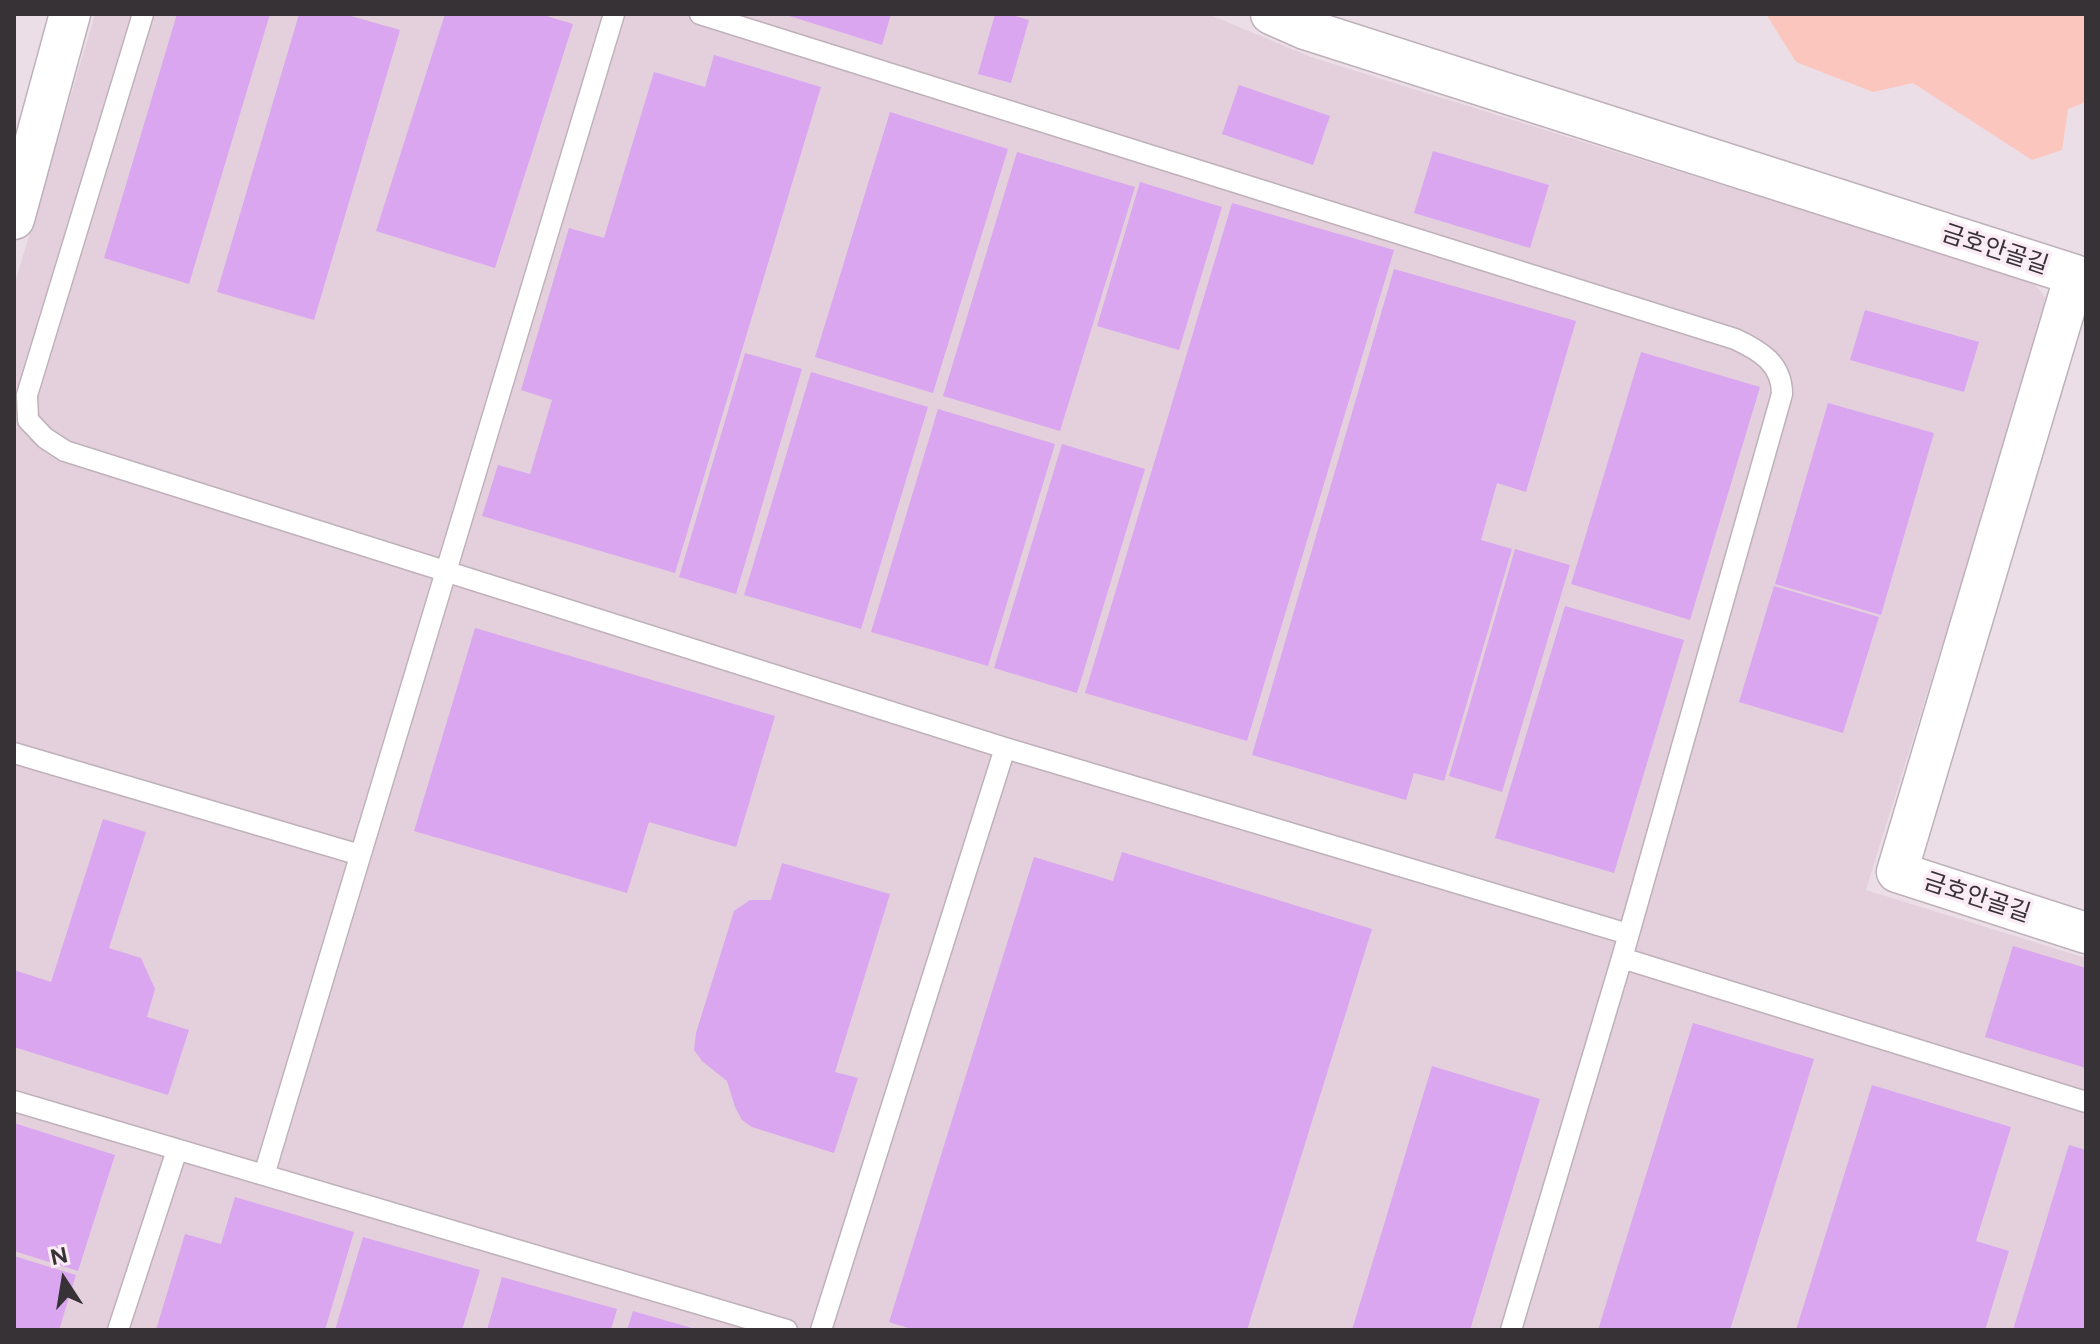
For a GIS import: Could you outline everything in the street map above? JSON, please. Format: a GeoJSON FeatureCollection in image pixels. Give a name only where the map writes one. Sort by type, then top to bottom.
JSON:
{"type":"FeatureCollection","features":[{"type":"Feature","properties":{"kind":"street"},"geometry":{"type":"LineString","coordinates":[[14,219],[70,14]]}},
{"type":"Feature","properties":{"kind":"street","name":"금호안골길"},"geometry":{"type":"LineString","coordinates":[[1271,14],[1305,29],[2075,275],[1897,872],[2086,933]]}},
{"type":"Feature","properties":{"kind":"lane"},"geometry":{"type":"LineString","coordinates":[[143,14],[27,395],[28,420],[45,438],[65,451],[1005,748],[1628,934]]}},
{"type":"Feature","properties":{"kind":"lane"},"geometry":{"type":"LineString","coordinates":[[264,1175],[614,14]]}},
{"type":"Feature","properties":{"kind":"lane"},"geometry":{"type":"LineString","coordinates":[[700,14],[1735,339],[1757,349],[1782,378],[1782,394],[1622,958],[1511,1330]]}},
{"type":"Feature","properties":{"kind":"lane"},"geometry":{"type":"LineString","coordinates":[[821,1330],[1005,748]]}},
{"type":"Feature","properties":{"kind":"lane"},"geometry":{"type":"LineString","coordinates":[[14,753],[360,855]]}},
{"type":"Feature","properties":{"kind":"lane"},"geometry":{"type":"LineString","coordinates":[[1622,958],[2086,1102]]}},
{"type":"Feature","properties":{"kind":"lane"},"geometry":{"type":"LineString","coordinates":[[14,1101],[787,1330]]}},
{"type":"Feature","properties":{"kind":"lane"},"geometry":{"type":"LineString","coordinates":[[118,1330],[177,1150]]}},
{"type":"Feature","properties":{"kind":"shaded area"},"geometry":{"type":"Polygon","coordinates":[[[95,14],[1208,14],[1311,57],[2033,282],[2049,302],[1866,890],[2086,958],[2086,1330],[14,1330],[14,286],[95,14]]]}},
{"type":"Feature","properties":{"kind":"shaded area"},"geometry":{"type":"Polygon","coordinates":[[[1766,14],[2086,14],[2086,102],[2068,109],[2062,150],[2032,160],[1913,83],[1873,92],[1796,62],[1766,14]]]}},
{"type":"Feature","properties":{"kind":"building"},"geometry":{"type":"Polygon","coordinates":[[[177,14],[270,14],[189,284],[104,258],[177,14]]]}},
{"type":"Feature","properties":{"kind":"building"},"geometry":{"type":"Polygon","coordinates":[[[299,14],[344,14],[400,30],[314,320],[217,292],[299,14]]]}},
{"type":"Feature","properties":{"kind":"building"},"geometry":{"type":"Polygon","coordinates":[[[445,14],[540,14],[573,24],[495,268],[376,231],[445,14]]]}},
{"type":"Feature","properties":{"kind":"building"},"geometry":{"type":"Polygon","coordinates":[[[783,14],[891,14],[882,45],[783,14]]]}},
{"type":"Feature","properties":{"kind":"building"},"geometry":{"type":"Polygon","coordinates":[[[995,14],[1009,14],[1029,20],[1011,83],[978,74],[995,14]]]}},
{"type":"Feature","properties":{"kind":"building"},"geometry":{"type":"Polygon","coordinates":[[[714,55],[821,87],[675,573],[482,516],[498,465],[530,474],[552,400],[521,390],[569,228],[604,238],[654,72],[705,87],[714,55]]]}},
{"type":"Feature","properties":{"kind":"building"},"geometry":{"type":"Polygon","coordinates":[[[1239,85],[1330,116],[1313,165],[1222,134],[1239,85]]]}},
{"type":"Feature","properties":{"kind":"building"},"geometry":{"type":"Polygon","coordinates":[[[890,112],[1008,149],[933,393],[815,357],[890,112]]]}},
{"type":"Feature","properties":{"kind":"building"},"geometry":{"type":"Polygon","coordinates":[[[1433,151],[1549,185],[1530,248],[1414,213],[1433,151]]]}},
{"type":"Feature","properties":{"kind":"building"},"geometry":{"type":"Polygon","coordinates":[[[1017,152],[1135,187],[1060,431],[943,396],[1017,152]]]}},
{"type":"Feature","properties":{"kind":"building"},"geometry":{"type":"Polygon","coordinates":[[[1140,182],[1222,207],[1179,350],[1097,326],[1140,182]]]}},
{"type":"Feature","properties":{"kind":"building"},"geometry":{"type":"Polygon","coordinates":[[[1232,203],[1394,250],[1247,741],[1085,693],[1232,203]]]}},
{"type":"Feature","properties":{"kind":"building"},"geometry":{"type":"Polygon","coordinates":[[[1394,269],[1576,321],[1526,492],[1497,483],[1481,540],[1512,549],[1444,781],[1414,773],[1406,800],[1252,755],[1394,269]]]}},
{"type":"Feature","properties":{"kind":"building"},"geometry":{"type":"Polygon","coordinates":[[[1865,310],[1979,342],[1964,392],[1850,360],[1865,310]]]}},
{"type":"Feature","properties":{"kind":"building"},"geometry":{"type":"Polygon","coordinates":[[[1641,352],[1760,387],[1690,620],[1571,584],[1641,352]]]}},
{"type":"Feature","properties":{"kind":"building"},"geometry":{"type":"Polygon","coordinates":[[[745,353],[802,369],[736,594],[679,577],[745,353]]]}},
{"type":"Feature","properties":{"kind":"building"},"geometry":{"type":"Polygon","coordinates":[[[811,372],[928,407],[861,629],[744,595],[811,372]]]}},
{"type":"Feature","properties":{"kind":"building"},"geometry":{"type":"Polygon","coordinates":[[[1828,403],[1934,433],[1881,615],[1775,584],[1828,403]]]}},
{"type":"Feature","properties":{"kind":"building"},"geometry":{"type":"Polygon","coordinates":[[[938,409],[1055,444],[988,666],[871,632],[938,409]]]}},
{"type":"Feature","properties":{"kind":"building"},"geometry":{"type":"Polygon","coordinates":[[[1062,444],[1145,469],[1077,693],[994,668],[1062,444]]]}},
{"type":"Feature","properties":{"kind":"building"},"geometry":{"type":"Polygon","coordinates":[[[1515,549],[1570,565],[1502,792],[1449,776],[1515,549]]]}},
{"type":"Feature","properties":{"kind":"building"},"geometry":{"type":"Polygon","coordinates":[[[1774,586],[1879,617],[1843,733],[1739,702],[1774,586]]]}},
{"type":"Feature","properties":{"kind":"building"},"geometry":{"type":"Polygon","coordinates":[[[1565,606],[1684,640],[1614,873],[1495,838],[1565,606]]]}},
{"type":"Feature","properties":{"kind":"building"},"geometry":{"type":"Polygon","coordinates":[[[475,628],[775,716],[736,847],[649,822],[627,893],[414,831],[475,628]]]}},
{"type":"Feature","properties":{"kind":"building"},"geometry":{"type":"Polygon","coordinates":[[[103,819],[146,832],[109,948],[141,958],[155,989],[147,1017],[189,1030],[168,1095],[14,1047],[14,970],[51,982],[103,819]]]}},
{"type":"Feature","properties":{"kind":"building"},"geometry":{"type":"Polygon","coordinates":[[[1122,852],[1372,929],[1247,1330],[915,1330],[889,1322],[1034,857],[1113,881],[1122,852]]]}},
{"type":"Feature","properties":{"kind":"building"},"geometry":{"type":"Polygon","coordinates":[[[782,863],[890,894],[835,1072],[858,1078],[834,1153],[752,1127],[742,1120],[727,1081],[702,1061],[694,1050],[696,1033],[734,911],[750,900],[771,900],[782,863]]]}},
{"type":"Feature","properties":{"kind":"building"},"geometry":{"type":"Polygon","coordinates":[[[2013,946],[2086,968],[2086,1068],[1985,1037],[2013,946]]]}},
{"type":"Feature","properties":{"kind":"building"},"geometry":{"type":"Polygon","coordinates":[[[1693,1023],[1814,1059],[1730,1330],[1598,1330],[1693,1023]]]}},
{"type":"Feature","properties":{"kind":"building"},"geometry":{"type":"Polygon","coordinates":[[[1432,1066],[1540,1099],[1470,1330],[1352,1330],[1432,1066]]]}},
{"type":"Feature","properties":{"kind":"building"},"geometry":{"type":"Polygon","coordinates":[[[1872,1085],[2011,1127],[1976,1241],[2009,1251],[1985,1330],[1796,1330],[1872,1085]]]}},
{"type":"Feature","properties":{"kind":"building"},"geometry":{"type":"Polygon","coordinates":[[[14,1123],[115,1155],[78,1271],[14,1251],[14,1123]]]}},
{"type":"Feature","properties":{"kind":"building"},"geometry":{"type":"Polygon","coordinates":[[[2069,1145],[2086,1150],[2086,1330],[2013,1330],[2069,1145]]]}},
{"type":"Feature","properties":{"kind":"building"},"geometry":{"type":"Polygon","coordinates":[[[235,1197],[354,1232],[325,1330],[156,1330],[185,1234],[221,1244],[235,1197]]]}},
{"type":"Feature","properties":{"kind":"building"},"geometry":{"type":"Polygon","coordinates":[[[363,1237],[480,1270],[462,1330],[335,1330],[363,1237]]]}},
{"type":"Feature","properties":{"kind":"building"},"geometry":{"type":"Polygon","coordinates":[[[14,1256],[76,1275],[59,1330],[14,1330],[14,1256]]]}},
{"type":"Feature","properties":{"kind":"building"},"geometry":{"type":"Polygon","coordinates":[[[502,1277],[617,1309],[611,1330],[487,1330],[502,1277]]]}},
{"type":"Feature","properties":{"kind":"building"},"geometry":{"type":"Polygon","coordinates":[[[633,1311],[695,1329],[695,1330],[627,1330],[633,1311]]]}}]}
